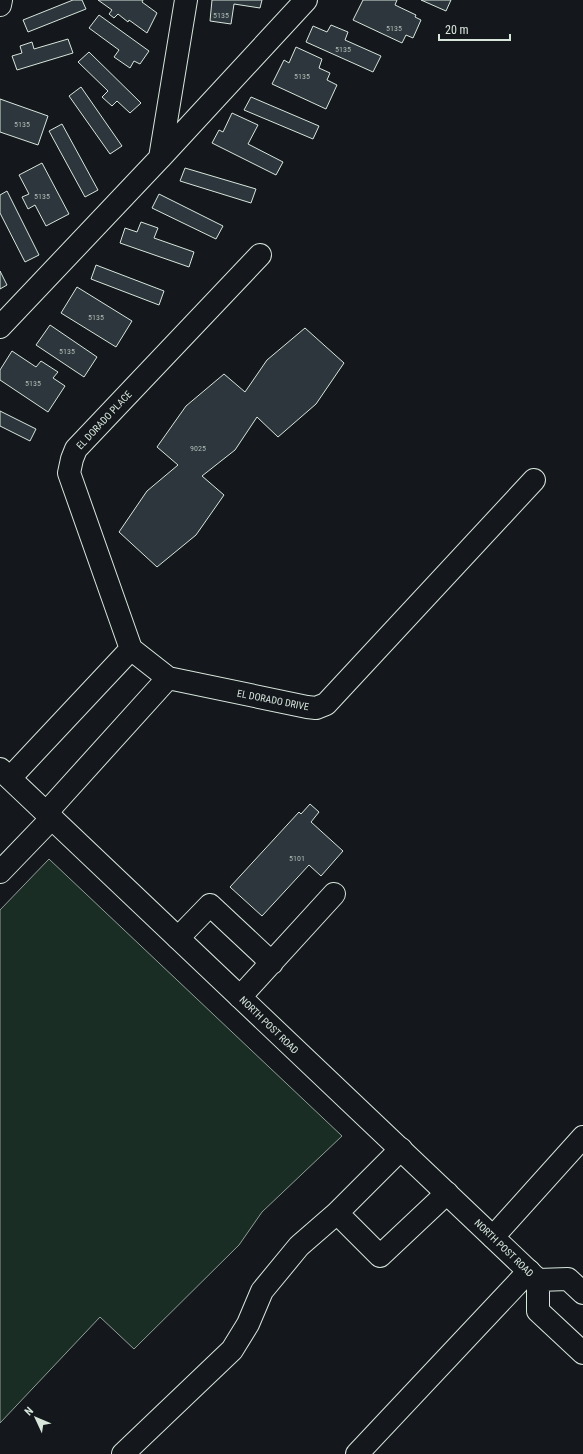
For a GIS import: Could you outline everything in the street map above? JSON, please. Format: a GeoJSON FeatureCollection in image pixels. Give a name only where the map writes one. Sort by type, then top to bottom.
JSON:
{"type":"FeatureCollection","features":[{"type":"Feature","properties":{"kind":"street"},"geometry":{"type":"LineString","coordinates":[[0,5],[1,0]]}},
{"type":"Feature","properties":{"kind":"street"},"geometry":{"type":"LineString","coordinates":[[160,158],[186,0]]}},
{"type":"Feature","properties":{"kind":"street"},"geometry":{"type":"LineString","coordinates":[[0,327],[160,158],[306,0]]}},
{"type":"Feature","properties":{"kind":"street","name":"EL DORADO PLACE"},"geometry":{"type":"LineString","coordinates":[[131,649],[69,473],[72,459],[76,449],[260,255]]}},
{"type":"Feature","properties":{"kind":"street","name":"EL DORADO DRIVE"},"geometry":{"type":"LineString","coordinates":[[168,678],[303,707],[316,708],[326,704],[534,480]]}},
{"type":"Feature","properties":{"kind":"street"},"geometry":{"type":"LineString","coordinates":[[0,872],[168,678],[131,649],[5,774]]}},
{"type":"Feature","properties":{"kind":"street","name":"NORTH POST ROAD"},"geometry":{"type":"LineString","coordinates":[[5,774],[534,1276],[538,1311],[583,1353]]}},
{"type":"Feature","properties":{"kind":"street"},"geometry":{"type":"LineString","coordinates":[[240,997],[334,894]]}},
{"type":"Feature","properties":{"kind":"street"},"geometry":{"type":"LineString","coordinates":[[178,938],[210,905],[272,963]]}},
{"type":"Feature","properties":{"kind":"street"},"geometry":{"type":"LineString","coordinates":[[493,1237],[583,1137]]}},
{"type":"Feature","properties":{"kind":"street"},"geometry":{"type":"LineString","coordinates":[[124,1454],[232,1350],[248,1324],[262,1291],[299,1246],[337,1213],[401,1149]]}},
{"type":"Feature","properties":{"kind":"street"},"geometry":{"type":"LineString","coordinates":[[337,1213],[380,1256],[447,1193]]}},
{"type":"Feature","properties":{"kind":"street"},"geometry":{"type":"LineString","coordinates":[[357,1454],[534,1276]]}},
{"type":"Feature","properties":{"kind":"street","name":"NORTH POST ROAD"},"geometry":{"type":"LineString","coordinates":[[534,1276],[568,1278],[583,1293]]}},
{"type":"Feature","properties":{"kind":"green space"},"geometry":{"type":"Polygon","coordinates":[[[49,859],[342,1136],[262,1212],[239,1245],[134,1349],[100,1317],[0,1423],[0,910],[49,859]]]}},
{"type":"Feature","properties":{"kind":"building"},"geometry":{"type":"Polygon","coordinates":[[[73,0],[82,0],[86,9],[28,32],[23,20],[73,0]]]}},
{"type":"Feature","properties":{"kind":"building"},"geometry":{"type":"Polygon","coordinates":[[[98,0],[143,0],[142,2],[157,13],[147,33],[129,20],[128,22],[118,14],[114,18],[109,14],[112,10],[98,0]]]}},
{"type":"Feature","properties":{"kind":"building"},"geometry":{"type":"Polygon","coordinates":[[[212,0],[262,0],[260,8],[234,4],[231,24],[210,21],[212,0]]]}},
{"type":"Feature","properties":{"kind":"building"},"geometry":{"type":"Polygon","coordinates":[[[363,0],[397,0],[395,5],[416,15],[415,17],[421,20],[413,38],[406,35],[402,43],[353,20],[363,0]]]}},
{"type":"Feature","properties":{"kind":"building"},"geometry":{"type":"Polygon","coordinates":[[[421,0],[451,0],[446,11],[421,0]]]}},
{"type":"Feature","properties":{"kind":"building"},"geometry":{"type":"Polygon","coordinates":[[[99,15],[149,51],[140,64],[134,61],[130,68],[114,57],[119,50],[89,28],[99,15]]]}},
{"type":"Feature","properties":{"kind":"building"},"geometry":{"type":"Polygon","coordinates":[[[331,25],[348,32],[345,40],[381,56],[373,72],[306,42],[313,26],[327,32],[331,25]]]}},
{"type":"Feature","properties":{"kind":"building"},"geometry":{"type":"Polygon","coordinates":[[[68,39],[73,53],[17,70],[12,56],[22,53],[20,46],[32,42],[34,49],[68,39]]]}},
{"type":"Feature","properties":{"kind":"building"},"geometry":{"type":"Polygon","coordinates":[[[296,47],[322,59],[319,68],[330,73],[327,80],[337,85],[326,109],[272,84],[284,60],[289,63],[296,47]]]}},
{"type":"Feature","properties":{"kind":"building"},"geometry":{"type":"Polygon","coordinates":[[[89,52],[141,103],[130,113],[117,101],[112,106],[102,97],[108,91],[78,62],[89,52]]]}},
{"type":"Feature","properties":{"kind":"building"},"geometry":{"type":"Polygon","coordinates":[[[81,87],[122,146],[110,154],[69,96],[81,87]]]}},
{"type":"Feature","properties":{"kind":"building"},"geometry":{"type":"Polygon","coordinates":[[[251,97],[319,126],[313,139],[244,110],[251,97]]]}},
{"type":"Feature","properties":{"kind":"building"},"geometry":{"type":"Polygon","coordinates":[[[0,99],[48,116],[38,145],[0,132],[0,99]]]}},
{"type":"Feature","properties":{"kind":"building"},"geometry":{"type":"Polygon","coordinates":[[[232,113],[258,125],[248,144],[283,162],[276,175],[212,143],[219,130],[223,132],[232,113]]]}},
{"type":"Feature","properties":{"kind":"building"},"geometry":{"type":"Polygon","coordinates":[[[62,124],[98,190],[85,197],[49,131],[62,124]]]}},
{"type":"Feature","properties":{"kind":"building"},"geometry":{"type":"Polygon","coordinates":[[[42,163],[69,214],[46,226],[35,205],[28,209],[22,197],[29,194],[19,175],[42,163]]]}},
{"type":"Feature","properties":{"kind":"building"},"geometry":{"type":"Polygon","coordinates":[[[185,168],[256,189],[251,203],[180,181],[185,168]]]}},
{"type":"Feature","properties":{"kind":"building"},"geometry":{"type":"Polygon","coordinates":[[[7,191],[39,255],[25,262],[0,213],[0,195],[7,191]]]}},
{"type":"Feature","properties":{"kind":"building"},"geometry":{"type":"Polygon","coordinates":[[[159,194],[223,226],[216,239],[152,208],[159,194]]]}},
{"type":"Feature","properties":{"kind":"building"},"geometry":{"type":"Polygon","coordinates":[[[141,222],[158,228],[154,238],[194,252],[189,267],[120,243],[125,228],[137,232],[141,222]]]}},
{"type":"Feature","properties":{"kind":"building"},"geometry":{"type":"Polygon","coordinates":[[[96,265],[164,291],[159,305],[91,279],[96,265]]]}},
{"type":"Feature","properties":{"kind":"building"},"geometry":{"type":"Polygon","coordinates":[[[0,271],[7,285],[0,289],[0,271]]]}},
{"type":"Feature","properties":{"kind":"building"},"geometry":{"type":"Polygon","coordinates":[[[77,287],[132,321],[116,347],[61,313],[77,287]]]}},
{"type":"Feature","properties":{"kind":"building"},"geometry":{"type":"Polygon","coordinates":[[[50,325],[97,357],[84,377],[36,345],[50,325]]]}},
{"type":"Feature","properties":{"kind":"building"},"geometry":{"type":"Polygon","coordinates":[[[305,328],[344,363],[316,404],[278,437],[257,417],[235,450],[202,476],[224,495],[196,535],[157,567],[119,532],[147,491],[178,465],[157,447],[186,406],[224,374],[245,392],[267,360],[305,328]]]}},
{"type":"Feature","properties":{"kind":"building"},"geometry":{"type":"Polygon","coordinates":[[[12,351],[36,367],[41,361],[58,372],[53,378],[65,386],[48,412],[0,380],[0,370],[12,351]]]}},
{"type":"Feature","properties":{"kind":"building"},"geometry":{"type":"Polygon","coordinates":[[[0,411],[36,429],[30,441],[0,426],[0,411]]]}},
{"type":"Feature","properties":{"kind":"building"},"geometry":{"type":"Polygon","coordinates":[[[310,804],[319,812],[311,822],[343,851],[321,876],[309,865],[262,916],[230,887],[299,812],[301,814],[310,804]]]}}]}
